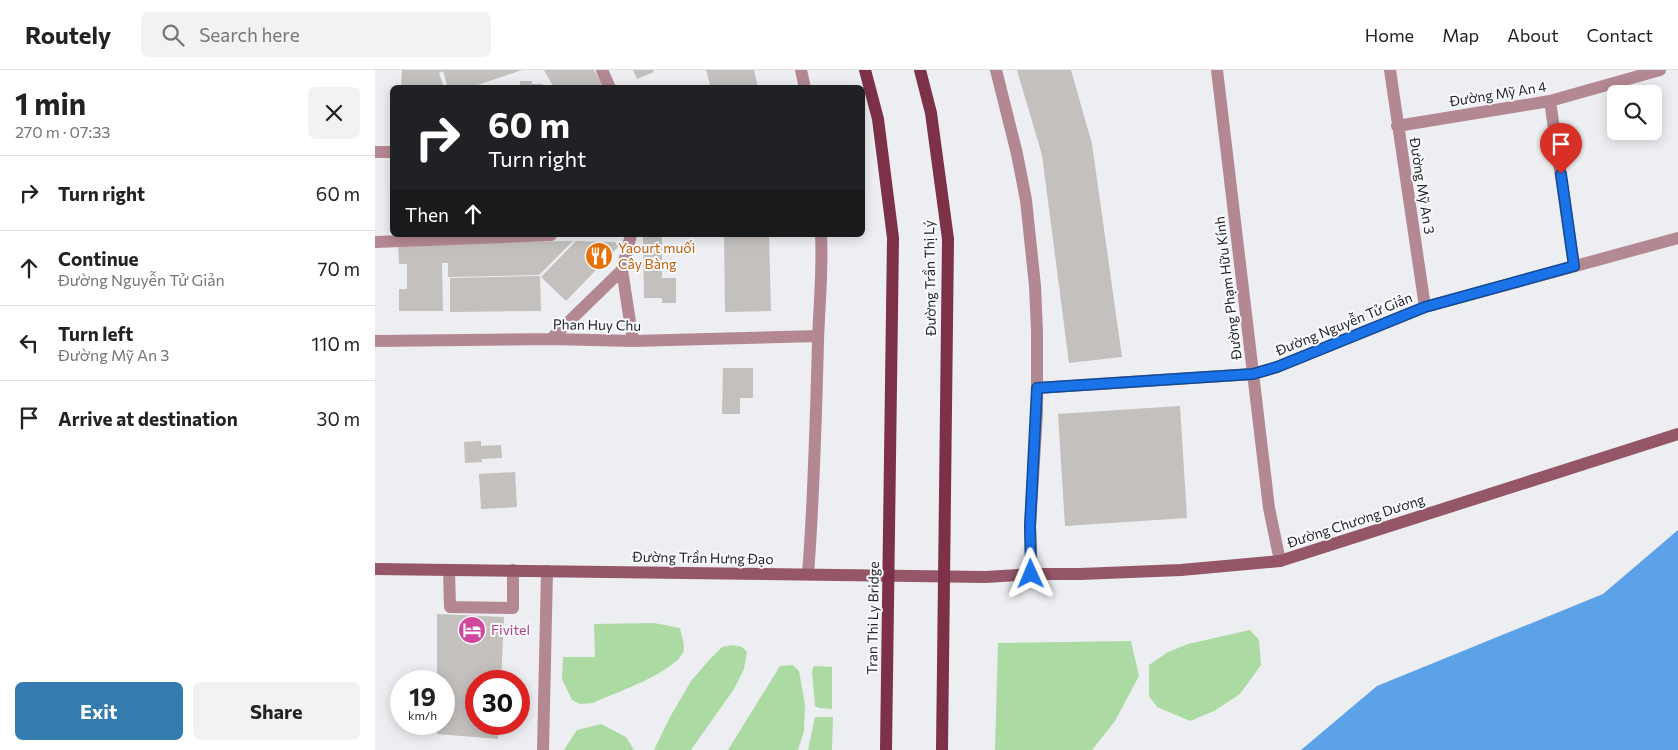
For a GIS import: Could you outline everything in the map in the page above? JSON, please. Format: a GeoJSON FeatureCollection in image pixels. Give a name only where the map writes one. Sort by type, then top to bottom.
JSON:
{"type":"FeatureCollection","features":[{"type":"Feature","properties":{"kind":"main road","name":"Tran Thi Ly Bridge"},"geometry":{"type":"LineString","coordinates":[[865,70],[878,119],[893,238],[886,750]]}},
{"type":"Feature","properties":{"kind":"main road","name":"Đường Trần Thị Lý"},"geometry":{"type":"LineString","coordinates":[[920,70],[931,113],[948,239],[942,750]]}},
{"type":"Feature","properties":{"kind":"main road","name":"Đường Chương Dương"},"geometry":{"type":"LineString","coordinates":[[1031,574],[1181,570],[1280,561],[1678,434]]}},
{"type":"Feature","properties":{"kind":"main road","name":"Đường Trần Hưng Đạo"},"geometry":{"type":"LineString","coordinates":[[375,569],[986,577],[1031,574]]}},
{"type":"Feature","properties":{"kind":"street"},"geometry":{"type":"LineString","coordinates":[[602,70],[609,85]]}},
{"type":"Feature","properties":{"kind":"street"},"geometry":{"type":"LineString","coordinates":[[801,70],[804,85]]}},
{"type":"Feature","properties":{"kind":"street"},"geometry":{"type":"LineString","coordinates":[[996,70],[1015,145],[1025,200],[1035,286],[1037,388],[1030,526],[1031,574]]}},
{"type":"Feature","properties":{"kind":"street","name":"Đường Phạm Hữu Kính"},"geometry":{"type":"LineString","coordinates":[[1217,70],[1269,508],[1280,561]]}},
{"type":"Feature","properties":{"kind":"street","name":"Đường Mỹ An 3"},"geometry":{"type":"LineString","coordinates":[[1390,70],[1425,307]]}},
{"type":"Feature","properties":{"kind":"street","name":"Đường Mỹ An 4"},"geometry":{"type":"LineString","coordinates":[[1397,126],[1550,101],[1660,70]]}},
{"type":"Feature","properties":{"kind":"street"},"geometry":{"type":"LineString","coordinates":[[1550,101],[1574,266]]}},
{"type":"Feature","properties":{"kind":"street"},"geometry":{"type":"LineString","coordinates":[[375,152],[390,152]]}},
{"type":"Feature","properties":{"kind":"street"},"geometry":{"type":"LineString","coordinates":[[375,242],[501,237]]}},
{"type":"Feature","properties":{"kind":"street"},"geometry":{"type":"LineString","coordinates":[[630,237],[622,270],[633,341]]}},
{"type":"Feature","properties":{"kind":"street"},"geometry":{"type":"LineString","coordinates":[[808,574],[812,519],[822,263],[821,237]]}},
{"type":"Feature","properties":{"kind":"street","name":"Đường Nguyễn Tử Giản"},"geometry":{"type":"LineString","coordinates":[[1037,388],[1253,374],[1277,367],[1425,307],[1678,238]]}},
{"type":"Feature","properties":{"kind":"street"},"geometry":{"type":"LineString","coordinates":[[551,339],[622,270]]}},
{"type":"Feature","properties":{"kind":"street","name":"Phan Huy Chu"},"geometry":{"type":"LineString","coordinates":[[375,341],[551,339],[633,341],[818,336]]}},
{"type":"Feature","properties":{"kind":"street"},"geometry":{"type":"LineString","coordinates":[[449,570],[450,608],[513,608],[513,570]]}},
{"type":"Feature","properties":{"kind":"street"},"geometry":{"type":"LineString","coordinates":[[543,750],[547,571]]}},
{"type":"Feature","properties":{"kind":"green space"},"geometry":{"type":"Polygon","coordinates":[[[654,623],[680,628],[684,648],[681,656],[672,665],[660,673],[593,703],[580,704],[572,700],[562,679],[563,657],[595,657],[594,624],[654,623]]]}},
{"type":"Feature","properties":{"kind":"green space"},"geometry":{"type":"Polygon","coordinates":[[[1250,630],[1259,640],[1261,665],[1240,694],[1214,711],[1190,721],[1157,707],[1149,696],[1149,665],[1168,652],[1188,644],[1250,630]]]}},
{"type":"Feature","properties":{"kind":"green space"},"geometry":{"type":"Polygon","coordinates":[[[1131,641],[1139,676],[1115,721],[1092,750],[995,750],[998,643],[1131,641]]]}},
{"type":"Feature","properties":{"kind":"green space"},"geometry":{"type":"Polygon","coordinates":[[[733,645],[742,647],[747,652],[744,669],[734,689],[691,750],[654,750],[691,681],[722,647],[733,645]]]}},
{"type":"Feature","properties":{"kind":"green space"},"geometry":{"type":"Polygon","coordinates":[[[793,665],[799,671],[805,704],[804,731],[798,750],[728,750],[780,666],[793,665]]]}},
{"type":"Feature","properties":{"kind":"green space"},"geometry":{"type":"Polygon","coordinates":[[[814,666],[832,667],[832,709],[815,706],[812,671],[814,666]]]}},
{"type":"Feature","properties":{"kind":"green space"},"geometry":{"type":"Polygon","coordinates":[[[815,717],[833,717],[832,750],[808,750],[815,717]]]}},
{"type":"Feature","properties":{"kind":"green space"},"geometry":{"type":"Polygon","coordinates":[[[601,724],[626,737],[634,750],[564,750],[577,730],[601,724]]]}},
{"type":"Feature","properties":{"kind":"water"},"geometry":{"type":"Polygon","coordinates":[[[1678,530],[1678,750],[1301,750],[1377,686],[1603,594],[1678,530]]]}},
{"type":"Feature","properties":{"kind":"building"},"geometry":{"type":"Polygon","coordinates":[[[402,70],[522,70],[478,85],[447,85],[443,71],[439,73],[443,85],[401,85],[402,70]]]}},
{"type":"Feature","properties":{"kind":"building"},"geometry":{"type":"Polygon","coordinates":[[[544,70],[594,70],[603,85],[552,85],[544,70]]]}},
{"type":"Feature","properties":{"kind":"building"},"geometry":{"type":"Polygon","coordinates":[[[633,70],[653,70],[654,72],[637,79],[633,70]]]}},
{"type":"Feature","properties":{"kind":"building"},"geometry":{"type":"Polygon","coordinates":[[[706,70],[754,70],[757,85],[710,85],[706,70]]]}},
{"type":"Feature","properties":{"kind":"building"},"geometry":{"type":"Polygon","coordinates":[[[1017,70],[1071,70],[1092,144],[1122,357],[1069,363],[1042,155],[1017,70]]]}},
{"type":"Feature","properties":{"kind":"building"},"geometry":{"type":"Polygon","coordinates":[[[520,81],[532,81],[532,84],[543,84],[543,85],[520,85],[520,81]]]}},
{"type":"Feature","properties":{"kind":"building"},"geometry":{"type":"Polygon","coordinates":[[[643,237],[662,237],[662,278],[676,278],[676,303],[662,303],[662,298],[644,298],[643,237]]]}},
{"type":"Feature","properties":{"kind":"building"},"geometry":{"type":"Polygon","coordinates":[[[724,237],[769,237],[771,311],[725,312],[724,237]]]}},
{"type":"Feature","properties":{"kind":"building"},"geometry":{"type":"Polygon","coordinates":[[[573,241],[539,275],[448,277],[448,263],[442,263],[443,311],[399,311],[399,289],[407,289],[407,264],[399,264],[398,244],[573,241]]]}},
{"type":"Feature","properties":{"kind":"building"},"geometry":{"type":"Polygon","coordinates":[[[576,241],[615,242],[619,246],[566,301],[541,277],[576,241]]]}},
{"type":"Feature","properties":{"kind":"building"},"geometry":{"type":"Polygon","coordinates":[[[540,276],[541,311],[450,312],[450,278],[540,276]]]}},
{"type":"Feature","properties":{"kind":"building"},"geometry":{"type":"Polygon","coordinates":[[[723,368],[753,368],[753,398],[740,398],[740,414],[722,414],[723,368]]]}},
{"type":"Feature","properties":{"kind":"building"},"geometry":{"type":"Polygon","coordinates":[[[1180,406],[1187,518],[1065,526],[1058,414],[1180,406]]]}},
{"type":"Feature","properties":{"kind":"building"},"geometry":{"type":"Polygon","coordinates":[[[481,441],[481,446],[501,445],[502,458],[482,459],[482,462],[465,463],[464,442],[481,441]]]}},
{"type":"Feature","properties":{"kind":"building"},"geometry":{"type":"Polygon","coordinates":[[[515,472],[517,507],[481,509],[479,474],[515,472]]]}},
{"type":"Feature","properties":{"kind":"building"},"geometry":{"type":"Polygon","coordinates":[[[437,614],[504,617],[502,670],[465,670],[465,735],[498,735],[498,739],[449,735],[455,735],[455,670],[437,670],[437,614]]]}},
{"type":"Feature","properties":{"kind":"place","name":"Yaourt muối Cây Bàng"},"geometry":{"type":"Point","coordinates":[599,256]}},
{"type":"Feature","properties":{"kind":"place","name":"Fivitel"},"geometry":{"type":"Point","coordinates":[472,630]}},
{"type":"Feature","properties":{"kind":"route"},"geometry":{"type":"LineString","coordinates":[[1031,574],[1030,526],[1037,388],[1253,374],[1277,367],[1425,307],[1574,266],[1561,174]]}}]}
